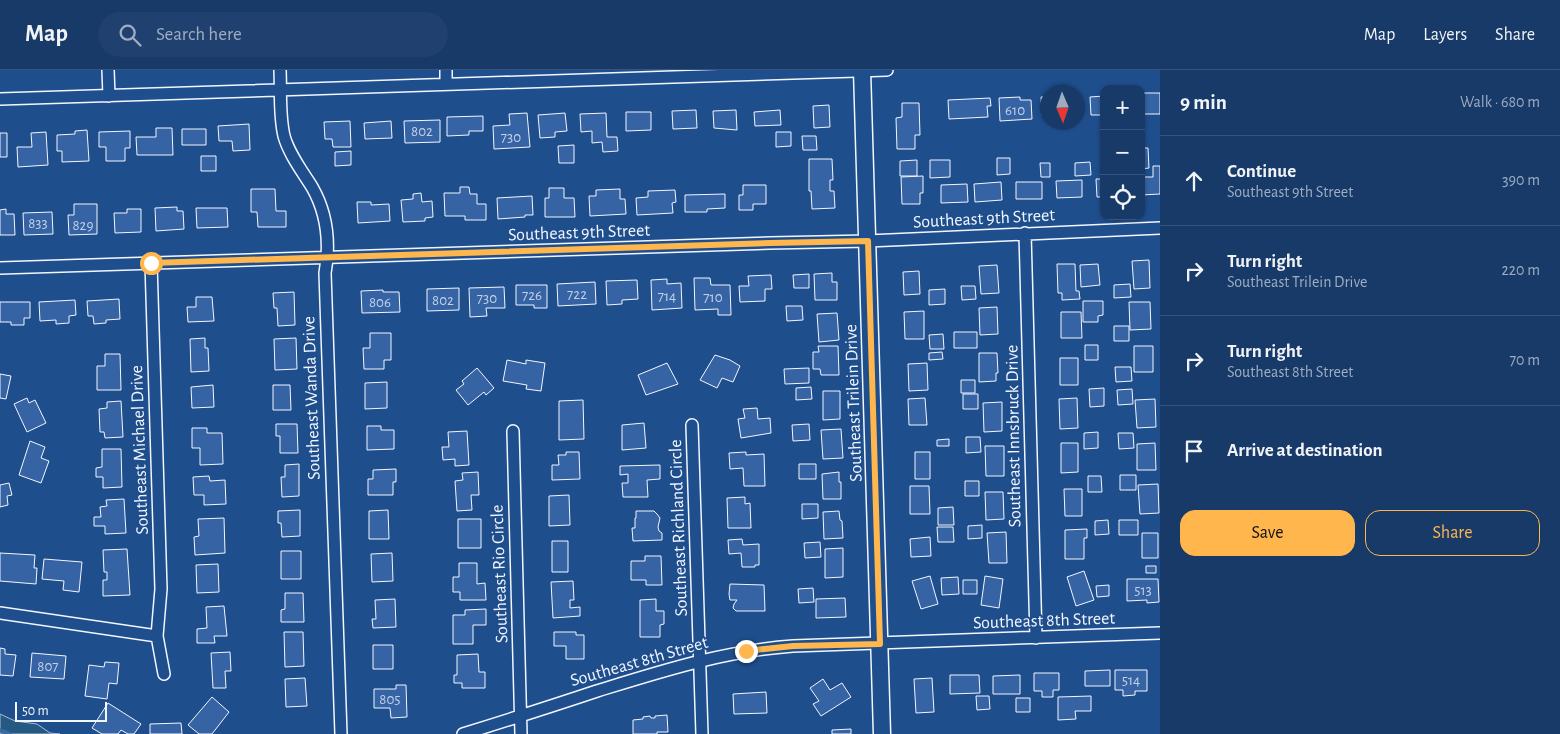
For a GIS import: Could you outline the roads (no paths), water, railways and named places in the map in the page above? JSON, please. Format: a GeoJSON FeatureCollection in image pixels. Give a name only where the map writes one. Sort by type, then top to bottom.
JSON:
{"type":"FeatureCollection","features":[{"type":"Feature","properties":{"kind":"street"},"geometry":{"type":"LineString","coordinates":[[108,70],[109,96]]}},
{"type":"Feature","properties":{"kind":"street","name":"Southeast Wanda Drive"},"geometry":{"type":"LineString","coordinates":[[280,70],[284,136],[313,190],[325,219],[327,258],[325,283],[341,734]]}},
{"type":"Feature","properties":{"kind":"street"},"geometry":{"type":"LineString","coordinates":[[446,70],[446,84]]}},
{"type":"Feature","properties":{"kind":"street","name":"Southeast Trilein Drive"},"geometry":{"type":"LineString","coordinates":[[862,70],[882,734]]}},
{"type":"Feature","properties":{"kind":"street"},"geometry":{"type":"LineString","coordinates":[[0,99],[887,70]]}},
{"type":"Feature","properties":{"kind":"street","name":"Southeast 9th Street"},"geometry":{"type":"LineString","coordinates":[[0,268],[868,241],[1160,228]]}},
{"type":"Feature","properties":{"kind":"street","name":"Southeast Innsbruck Drive"},"geometry":{"type":"LineString","coordinates":[[1025,233],[1036,638]]}},
{"type":"Feature","properties":{"kind":"street","name":"Southeast Michael Drive"},"geometry":{"type":"LineString","coordinates":[[151,263],[161,589],[157,636],[164,674]]}},
{"type":"Feature","properties":{"kind":"street","name":"Southeast Richland Circle"},"geometry":{"type":"LineString","coordinates":[[692,425],[702,734]]}},
{"type":"Feature","properties":{"kind":"street","name":"Southeast Rio Circle"},"geometry":{"type":"LineString","coordinates":[[513,431],[521,734]]}},
{"type":"Feature","properties":{"kind":"street"},"geometry":{"type":"LineString","coordinates":[[0,613],[157,636]]}},
{"type":"Feature","properties":{"kind":"street","name":"Southeast 8th Street"},"geometry":{"type":"LineString","coordinates":[[463,734],[658,672],[746,651],[769,648],[1160,633]]}},
{"type":"Feature","properties":{"kind":"waterway"},"geometry":{"type":"LineString","coordinates":[[0,730],[10,734]]}}]}
